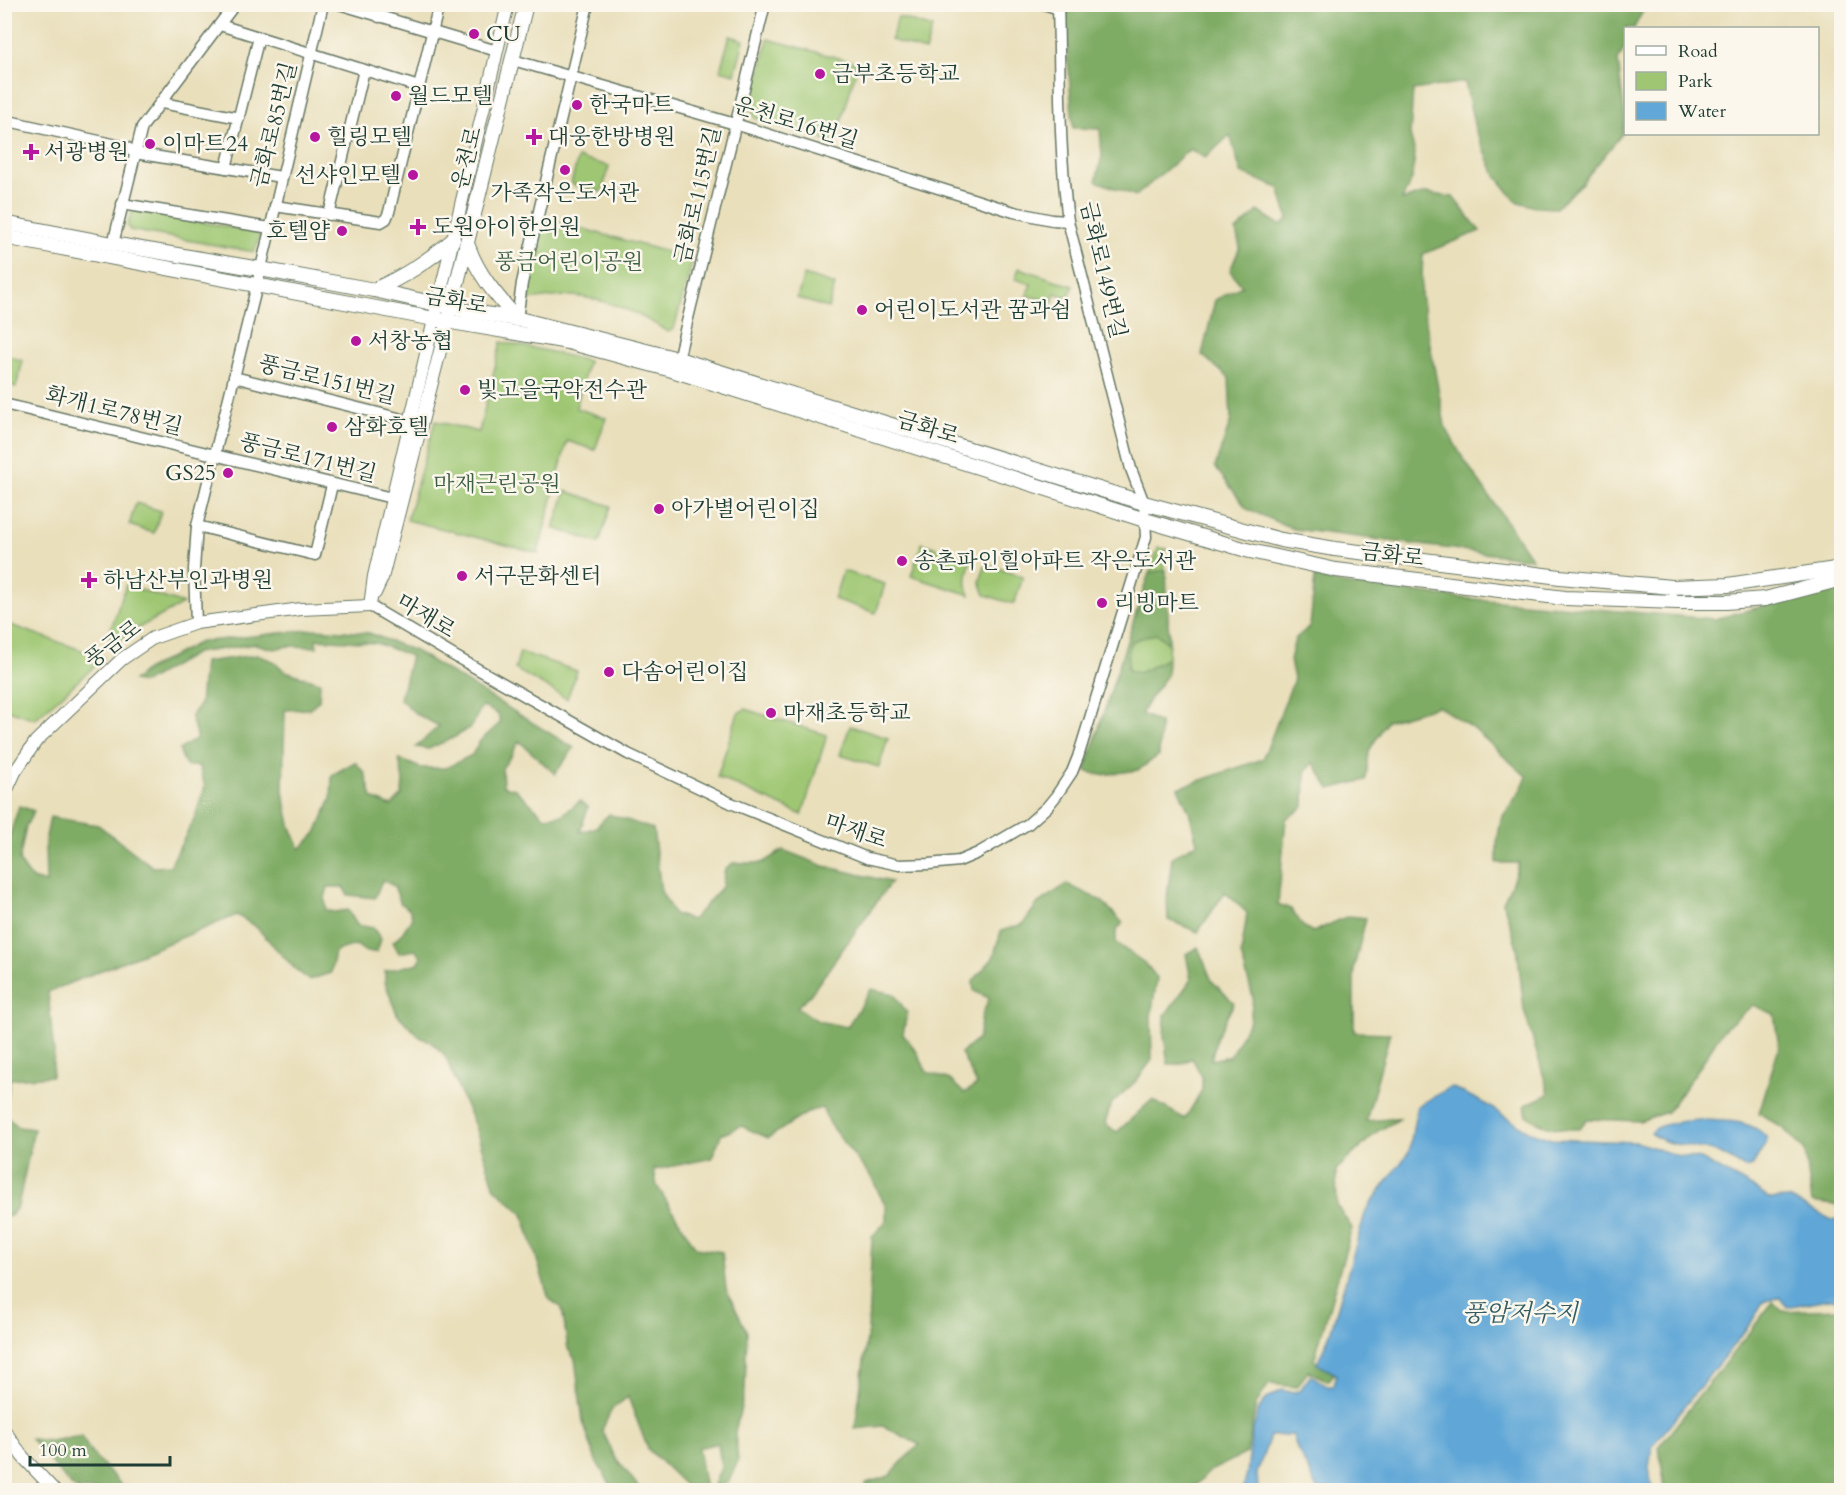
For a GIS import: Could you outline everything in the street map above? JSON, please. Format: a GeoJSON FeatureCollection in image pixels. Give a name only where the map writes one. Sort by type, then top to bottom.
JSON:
{"type":"FeatureCollection","features":[{"type":"Feature","properties":{"kind":"main road","name":"운천로"},"geometry":{"type":"LineString","coordinates":[[451,307],[468,246],[526,4]]}},
{"type":"Feature","properties":{"kind":"main road","name":"금화로"},"geometry":{"type":"LineString","coordinates":[[4,223],[260,268],[517,319],[678,359],[1144,503],[1281,540],[1335,549],[1560,577],[1672,587],[1728,585],[1842,568]]}},
{"type":"Feature","properties":{"kind":"main road","name":"금화로"},"geometry":{"type":"LineString","coordinates":[[4,237],[568,342],[672,370],[1145,520],[1250,551],[1336,570],[1566,598],[1677,602],[1766,599],[1842,579]]}},
{"type":"Feature","properties":{"kind":"main road"},"geometry":{"type":"LineString","coordinates":[[374,290],[395,281],[425,263],[453,240]]}},
{"type":"Feature","properties":{"kind":"main road"},"geometry":{"type":"LineString","coordinates":[[468,246],[473,261],[489,287],[517,319]]}},
{"type":"Feature","properties":{"kind":"street"},"geometry":{"type":"LineString","coordinates":[[113,243],[142,128],[235,4]]}},
{"type":"Feature","properties":{"kind":"street","name":"금화로85번길"},"geometry":{"type":"LineString","coordinates":[[260,268],[323,4]]}},
{"type":"Feature","properties":{"kind":"street"},"geometry":{"type":"LineString","coordinates":[[339,4],[497,51]]}},
{"type":"Feature","properties":{"kind":"street"},"geometry":{"type":"LineString","coordinates":[[379,17],[382,4]]}},
{"type":"Feature","properties":{"kind":"street","name":"금화로85번길"},"geometry":{"type":"LineString","coordinates":[[275,206],[381,222],[386,219],[439,4]]}},
{"type":"Feature","properties":{"kind":"street","name":"운천로"},"geometry":{"type":"LineString","coordinates":[[441,320],[436,304],[508,4]]}},
{"type":"Feature","properties":{"kind":"street"},"geometry":{"type":"LineString","coordinates":[[517,319],[526,261],[588,4]]}},
{"type":"Feature","properties":{"kind":"street","name":"금화로115번길"},"geometry":{"type":"LineString","coordinates":[[678,359],[765,4]]}},
{"type":"Feature","properties":{"kind":"street"},"geometry":{"type":"LineString","coordinates":[[1044,4],[1059,7]]}},
{"type":"Feature","properties":{"kind":"street","name":"금화로149번길"},"geometry":{"type":"LineString","coordinates":[[1059,7],[1061,104],[1068,221],[1131,469],[1144,503]]}},
{"type":"Feature","properties":{"kind":"street"},"geometry":{"type":"LineString","coordinates":[[220,26],[312,54]]}},
{"type":"Feature","properties":{"kind":"street"},"geometry":{"type":"LineString","coordinates":[[226,168],[258,37]]}},
{"type":"Feature","properties":{"kind":"street","name":"금화로85번길"},"geometry":{"type":"LineString","coordinates":[[312,54],[419,87]]}},
{"type":"Feature","properties":{"kind":"street","name":"운천로16번길"},"geometry":{"type":"LineString","coordinates":[[513,60],[735,124],[1014,212],[1068,221]]}},
{"type":"Feature","properties":{"kind":"street"},"geometry":{"type":"LineString","coordinates":[[329,215],[364,70]]}},
{"type":"Feature","properties":{"kind":"street"},"geometry":{"type":"LineString","coordinates":[[162,103],[238,118]]}},
{"type":"Feature","properties":{"kind":"street"},"geometry":{"type":"LineString","coordinates":[[4,120],[126,147],[135,153],[281,177]]}},
{"type":"Feature","properties":{"kind":"street"},"geometry":{"type":"LineString","coordinates":[[122,204],[270,228]]}},
{"type":"Feature","properties":{"kind":"street","name":"풍금로151번길"},"geometry":{"type":"LineString","coordinates":[[196,623],[194,569],[197,526],[260,268]]}},
{"type":"Feature","properties":{"kind":"street","name":"운천로"},"geometry":{"type":"LineString","coordinates":[[441,320],[451,307]]}},
{"type":"Feature","properties":{"kind":"street"},"geometry":{"type":"LineString","coordinates":[[370,606],[374,576],[410,421],[441,320]]}},
{"type":"Feature","properties":{"kind":"street"},"geometry":{"type":"LineString","coordinates":[[370,606],[382,578],[441,320]]}},
{"type":"Feature","properties":{"kind":"street","name":"풍금로151번길"},"geometry":{"type":"LineString","coordinates":[[234,376],[410,421]]}},
{"type":"Feature","properties":{"kind":"street","name":"화개1로78번길"},"geometry":{"type":"LineString","coordinates":[[4,404],[215,455]]}},
{"type":"Feature","properties":{"kind":"street","name":"풍금로171번길"},"geometry":{"type":"LineString","coordinates":[[215,455],[392,498]]}},
{"type":"Feature","properties":{"kind":"street"},"geometry":{"type":"LineString","coordinates":[[197,526],[315,555],[332,484]]}},
{"type":"Feature","properties":{"kind":"street","name":"마재로"},"geometry":{"type":"LineString","coordinates":[[370,606],[608,743],[732,803],[867,858],[899,865],[959,861],[978,854],[1028,824],[1056,796],[1071,772],[1078,757],[1146,537],[1144,503]]}},
{"type":"Feature","properties":{"kind":"street","name":"풍금로"},"geometry":{"type":"LineString","coordinates":[[4,796],[10,770],[36,741],[122,659],[153,638],[196,623],[301,609],[370,606]]}},
{"type":"Feature","properties":{"kind":"street"},"geometry":{"type":"LineString","coordinates":[[4,1430],[23,1457],[54,1491]]}},
{"type":"Feature","properties":{"kind":"green space"},"geometry":{"type":"Polygon","coordinates":[[[1064,5],[1646,5],[1635,27],[1624,27],[1624,48],[1618,61],[1624,111],[1622,134],[1582,183],[1556,208],[1535,207],[1516,201],[1496,176],[1475,129],[1465,82],[1413,90],[1410,135],[1415,153],[1412,179],[1402,200],[1426,193],[1453,197],[1480,231],[1423,254],[1421,296],[1445,426],[1461,455],[1532,559],[1294,529],[1247,509],[1215,467],[1231,420],[1229,378],[1202,355],[1215,300],[1242,286],[1230,271],[1240,247],[1236,231],[1258,211],[1280,225],[1288,219],[1279,188],[1241,173],[1230,135],[1205,158],[1190,149],[1136,196],[1096,181],[1102,156],[1100,129],[1073,128],[1064,5]]]}},
{"type":"Feature","properties":{"kind":"green space"},"geometry":{"type":"Polygon","coordinates":[[[898,17],[932,28],[925,51],[891,40],[898,17]]]}},
{"type":"Feature","properties":{"kind":"green space"},"geometry":{"type":"Polygon","coordinates":[[[730,36],[744,40],[735,74],[720,70],[730,36]]]}},
{"type":"Feature","properties":{"kind":"green space"},"geometry":{"type":"Polygon","coordinates":[[[768,39],[858,63],[835,144],[755,118],[751,109],[768,39]]]}},
{"type":"Feature","properties":{"kind":"green space"},"geometry":{"type":"Polygon","coordinates":[[[578,158],[609,166],[602,192],[571,184],[578,158]]]}},
{"type":"Feature","properties":{"kind":"green space"},"geometry":{"type":"Polygon","coordinates":[[[134,210],[257,232],[260,237],[254,252],[130,230],[127,226],[134,210]]]}},
{"type":"Feature","properties":{"kind":"green space","name":"풍금어린이공원"},"geometry":{"type":"Polygon","coordinates":[[[543,218],[693,259],[674,329],[668,332],[623,308],[599,300],[562,296],[527,300],[523,296],[543,218]]]}},
{"type":"Feature","properties":{"kind":"green space"},"geometry":{"type":"Polygon","coordinates":[[[1019,268],[1073,286],[1069,298],[1055,293],[1052,303],[1027,295],[1031,284],[1015,279],[1019,268]]]}},
{"type":"Feature","properties":{"kind":"green space"},"geometry":{"type":"Polygon","coordinates":[[[804,275],[835,285],[828,308],[797,298],[804,275]]]}},
{"type":"Feature","properties":{"kind":"green space","name":"마재근린공원"},"geometry":{"type":"Polygon","coordinates":[[[501,342],[588,361],[576,408],[606,418],[595,450],[567,441],[538,553],[407,520],[435,421],[479,432],[501,342]]]}},
{"type":"Feature","properties":{"kind":"green space"},"geometry":{"type":"Polygon","coordinates":[[[5,355],[23,361],[16,387],[5,384],[5,355]]]}},
{"type":"Feature","properties":{"kind":"green space"},"geometry":{"type":"Polygon","coordinates":[[[566,491],[611,506],[599,543],[554,528],[566,491]]]}},
{"type":"Feature","properties":{"kind":"green space"},"geometry":{"type":"Polygon","coordinates":[[[136,503],[161,511],[154,533],[129,525],[136,503]]]}},
{"type":"Feature","properties":{"kind":"green space"},"geometry":{"type":"Polygon","coordinates":[[[922,543],[971,560],[967,573],[970,595],[911,576],[922,543]]]}},
{"type":"Feature","properties":{"kind":"green space"},"geometry":{"type":"Polygon","coordinates":[[[1158,548],[1167,549],[1164,559],[1169,637],[1167,675],[1141,714],[1160,723],[1159,755],[1138,770],[1101,775],[1085,771],[1158,548]]]}},
{"type":"Feature","properties":{"kind":"green space"},"geometry":{"type":"Polygon","coordinates":[[[986,564],[1023,577],[1014,604],[985,595],[980,581],[986,564]]]}},
{"type":"Feature","properties":{"kind":"green space"},"geometry":{"type":"Polygon","coordinates":[[[1166,570],[1169,644],[1157,634],[1146,636],[1131,642],[1128,657],[1128,670],[1139,673],[1168,658],[1167,675],[1141,714],[1160,723],[1159,755],[1138,770],[1101,775],[1085,771],[1149,573],[1166,570]]]}},
{"type":"Feature","properties":{"kind":"green space"},"geometry":{"type":"Polygon","coordinates":[[[843,571],[885,584],[876,613],[834,599],[843,571]]]}},
{"type":"Feature","properties":{"kind":"green space"},"geometry":{"type":"Polygon","coordinates":[[[1315,577],[1343,584],[1462,598],[1715,619],[1841,585],[1841,1206],[1812,1202],[1805,1151],[1784,1129],[1759,1113],[1779,1047],[1774,1014],[1753,1005],[1722,1031],[1667,1112],[1640,1121],[1587,1119],[1579,1129],[1552,1127],[1527,1116],[1525,1105],[1549,1094],[1524,1010],[1517,947],[1503,902],[1519,863],[1497,863],[1497,843],[1501,819],[1527,777],[1474,729],[1438,706],[1387,721],[1369,751],[1366,780],[1330,789],[1313,762],[1305,773],[1304,807],[1286,819],[1278,904],[1291,909],[1304,927],[1313,932],[1348,916],[1366,918],[1354,968],[1354,1032],[1390,1033],[1366,1121],[1401,1118],[1378,1131],[1336,1170],[1337,1206],[1352,1228],[1314,1360],[1334,1374],[1328,1381],[1308,1371],[1297,1387],[1269,1384],[1256,1404],[1247,1453],[1208,1472],[1192,1490],[865,1490],[866,1483],[889,1476],[920,1445],[883,1426],[855,1429],[868,1330],[872,1237],[886,1221],[886,1207],[871,1177],[833,1129],[822,1108],[810,1111],[768,1138],[741,1126],[721,1135],[712,1158],[654,1170],[657,1186],[696,1248],[722,1252],[726,1289],[747,1332],[745,1391],[735,1432],[738,1461],[729,1481],[712,1490],[721,1467],[718,1443],[698,1448],[705,1490],[690,1490],[648,1449],[628,1397],[612,1409],[602,1430],[615,1457],[641,1490],[614,1490],[596,1461],[583,1422],[575,1359],[568,1349],[562,1308],[549,1299],[523,1214],[495,1188],[474,1124],[443,1053],[431,1042],[420,1037],[397,1014],[385,982],[385,971],[419,963],[421,956],[415,950],[399,953],[393,942],[401,935],[412,918],[410,910],[401,904],[394,886],[382,880],[375,898],[348,895],[343,887],[328,887],[325,898],[326,910],[335,912],[348,910],[357,925],[373,928],[381,939],[377,952],[366,952],[356,945],[335,951],[331,973],[309,980],[295,969],[256,927],[237,915],[48,992],[54,1053],[52,1076],[10,1079],[5,1115],[18,1127],[34,1129],[18,1206],[12,1214],[5,1218],[4,853],[19,806],[34,811],[26,826],[19,861],[32,879],[46,883],[45,842],[50,817],[98,825],[153,867],[170,866],[195,817],[205,786],[199,766],[186,766],[179,750],[197,738],[191,717],[200,704],[204,662],[257,655],[273,661],[285,671],[320,682],[319,700],[309,709],[285,710],[283,791],[290,825],[300,849],[316,833],[331,799],[332,775],[355,762],[365,773],[372,798],[391,806],[402,795],[403,780],[399,759],[421,768],[446,768],[472,755],[479,742],[500,723],[498,714],[482,706],[471,727],[428,749],[416,747],[439,726],[416,714],[400,699],[411,656],[376,643],[316,639],[317,647],[288,646],[274,649],[255,644],[196,653],[144,683],[133,681],[146,670],[200,642],[316,629],[369,633],[415,651],[574,748],[555,774],[519,741],[502,768],[503,786],[515,789],[545,817],[562,815],[580,801],[588,807],[580,832],[595,828],[609,814],[653,829],[661,891],[674,914],[692,920],[722,887],[725,869],[733,863],[762,863],[783,850],[824,866],[891,882],[810,995],[797,1007],[818,1021],[847,1027],[871,989],[894,994],[907,1013],[903,1034],[917,1052],[927,1072],[950,1080],[964,1093],[977,1085],[961,1053],[978,1039],[982,1016],[989,998],[974,991],[973,981],[993,958],[1001,931],[1023,924],[1038,903],[1067,884],[1102,901],[1123,923],[1116,931],[1116,943],[1146,964],[1157,978],[1151,1016],[1152,1060],[1136,1081],[1111,1104],[1105,1124],[1117,1132],[1152,1100],[1185,1119],[1202,1090],[1202,1077],[1192,1058],[1182,1064],[1168,1064],[1164,1036],[1165,1015],[1191,980],[1186,954],[1198,947],[1212,981],[1234,1003],[1217,1037],[1211,1060],[1230,1056],[1250,1020],[1253,997],[1241,955],[1247,913],[1225,892],[1198,932],[1168,920],[1167,898],[1172,857],[1197,843],[1189,811],[1178,788],[1263,759],[1294,679],[1290,660],[1295,639],[1310,626],[1315,577]]]}},
{"type":"Feature","properties":{"kind":"green space"},"geometry":{"type":"Polygon","coordinates":[[[126,585],[183,604],[140,627],[121,641],[108,637],[126,585]]]}},
{"type":"Feature","properties":{"kind":"green space"},"geometry":{"type":"Polygon","coordinates":[[[5,623],[104,658],[35,719],[5,709],[5,623]]]}},
{"type":"Feature","properties":{"kind":"green space"},"geometry":{"type":"Polygon","coordinates":[[[520,652],[577,671],[567,699],[515,669],[520,652]]]}},
{"type":"Feature","properties":{"kind":"green space"},"geometry":{"type":"Polygon","coordinates":[[[745,709],[827,735],[802,815],[717,777],[738,713],[745,709]]]}},
{"type":"Feature","properties":{"kind":"green space"},"geometry":{"type":"Polygon","coordinates":[[[850,726],[888,738],[879,767],[840,755],[850,726]]]}},
{"type":"Feature","properties":{"kind":"green space"},"geometry":{"type":"Polygon","coordinates":[[[1773,1302],[1782,1311],[1841,1309],[1841,1490],[1665,1490],[1659,1447],[1773,1302]]]}},
{"type":"Feature","properties":{"kind":"green space"},"geometry":{"type":"Polygon","coordinates":[[[82,1436],[89,1450],[126,1490],[78,1490],[71,1486],[31,1439],[50,1441],[82,1436]]]}},
{"type":"Feature","properties":{"kind":"water","name":"풍암저수지"},"geometry":{"type":"Polygon","coordinates":[[[1451,1087],[1482,1102],[1528,1131],[1551,1139],[1637,1142],[1675,1155],[1701,1159],[1770,1199],[1788,1198],[1832,1220],[1841,1218],[1841,1300],[1828,1299],[1787,1307],[1779,1297],[1763,1302],[1751,1323],[1652,1447],[1649,1467],[1652,1490],[1319,1490],[1297,1449],[1293,1435],[1270,1436],[1257,1473],[1258,1490],[1243,1490],[1252,1432],[1260,1407],[1267,1398],[1282,1390],[1299,1391],[1311,1375],[1327,1386],[1334,1386],[1336,1374],[1317,1364],[1330,1334],[1366,1210],[1409,1152],[1417,1106],[1451,1087]]]}},
{"type":"Feature","properties":{"kind":"water"},"geometry":{"type":"Polygon","coordinates":[[[1701,1120],[1746,1124],[1761,1132],[1767,1141],[1752,1166],[1745,1168],[1715,1152],[1663,1141],[1651,1133],[1667,1124],[1701,1120]]]}},
{"type":"Feature","properties":{"kind":"place","name":"CU"},"geometry":{"type":"Point","coordinates":[474,34]}},
{"type":"Feature","properties":{"kind":"place","name":"금부초등학교"},"geometry":{"type":"Point","coordinates":[820,74]}},
{"type":"Feature","properties":{"kind":"place","name":"월드모텔"},"geometry":{"type":"Point","coordinates":[396,96]}},
{"type":"Feature","properties":{"kind":"place","name":"한국마트"},"geometry":{"type":"Point","coordinates":[577,105]}},
{"type":"Feature","properties":{"kind":"place","name":"힐링모텔"},"geometry":{"type":"Point","coordinates":[315,137]}},
{"type":"Feature","properties":{"kind":"place","name":"대웅한방병원"},"geometry":{"type":"Point","coordinates":[534,137]}},
{"type":"Feature","properties":{"kind":"place","name":"이마트24"},"geometry":{"type":"Point","coordinates":[150,144]}},
{"type":"Feature","properties":{"kind":"place","name":"서광병원"},"geometry":{"type":"Point","coordinates":[31,152]}},
{"type":"Feature","properties":{"kind":"place","name":"가족작은도서관"},"geometry":{"type":"Point","coordinates":[565,170]}},
{"type":"Feature","properties":{"kind":"place","name":"선샤인모텔"},"geometry":{"type":"Point","coordinates":[413,175]}},
{"type":"Feature","properties":{"kind":"place","name":"도원아이한의원"},"geometry":{"type":"Point","coordinates":[418,227]}},
{"type":"Feature","properties":{"kind":"place","name":"호텔얌"},"geometry":{"type":"Point","coordinates":[342,231]}},
{"type":"Feature","properties":{"kind":"place","name":"어린이도서관 꿈과쉼"},"geometry":{"type":"Point","coordinates":[862,310]}},
{"type":"Feature","properties":{"kind":"place","name":"서창농협"},"geometry":{"type":"Point","coordinates":[356,341]}},
{"type":"Feature","properties":{"kind":"place","name":"빛고을국악전수관"},"geometry":{"type":"Point","coordinates":[465,390]}},
{"type":"Feature","properties":{"kind":"place","name":"삼화호텔"},"geometry":{"type":"Point","coordinates":[332,427]}},
{"type":"Feature","properties":{"kind":"place","name":"GS25"},"geometry":{"type":"Point","coordinates":[228,473]}},
{"type":"Feature","properties":{"kind":"place","name":"아가별어린이집"},"geometry":{"type":"Point","coordinates":[659,509]}},
{"type":"Feature","properties":{"kind":"place","name":"송촌파인힐아파트 작은도서관"},"geometry":{"type":"Point","coordinates":[902,561]}},
{"type":"Feature","properties":{"kind":"place","name":"서구문화센터"},"geometry":{"type":"Point","coordinates":[462,576]}},
{"type":"Feature","properties":{"kind":"place","name":"하남산부인과병원"},"geometry":{"type":"Point","coordinates":[89,580]}},
{"type":"Feature","properties":{"kind":"place","name":"리빙마트"},"geometry":{"type":"Point","coordinates":[1102,603]}},
{"type":"Feature","properties":{"kind":"place","name":"다솜어린이집"},"geometry":{"type":"Point","coordinates":[609,672]}},
{"type":"Feature","properties":{"kind":"place","name":"마재초등학교"},"geometry":{"type":"Point","coordinates":[771,713]}}]}
